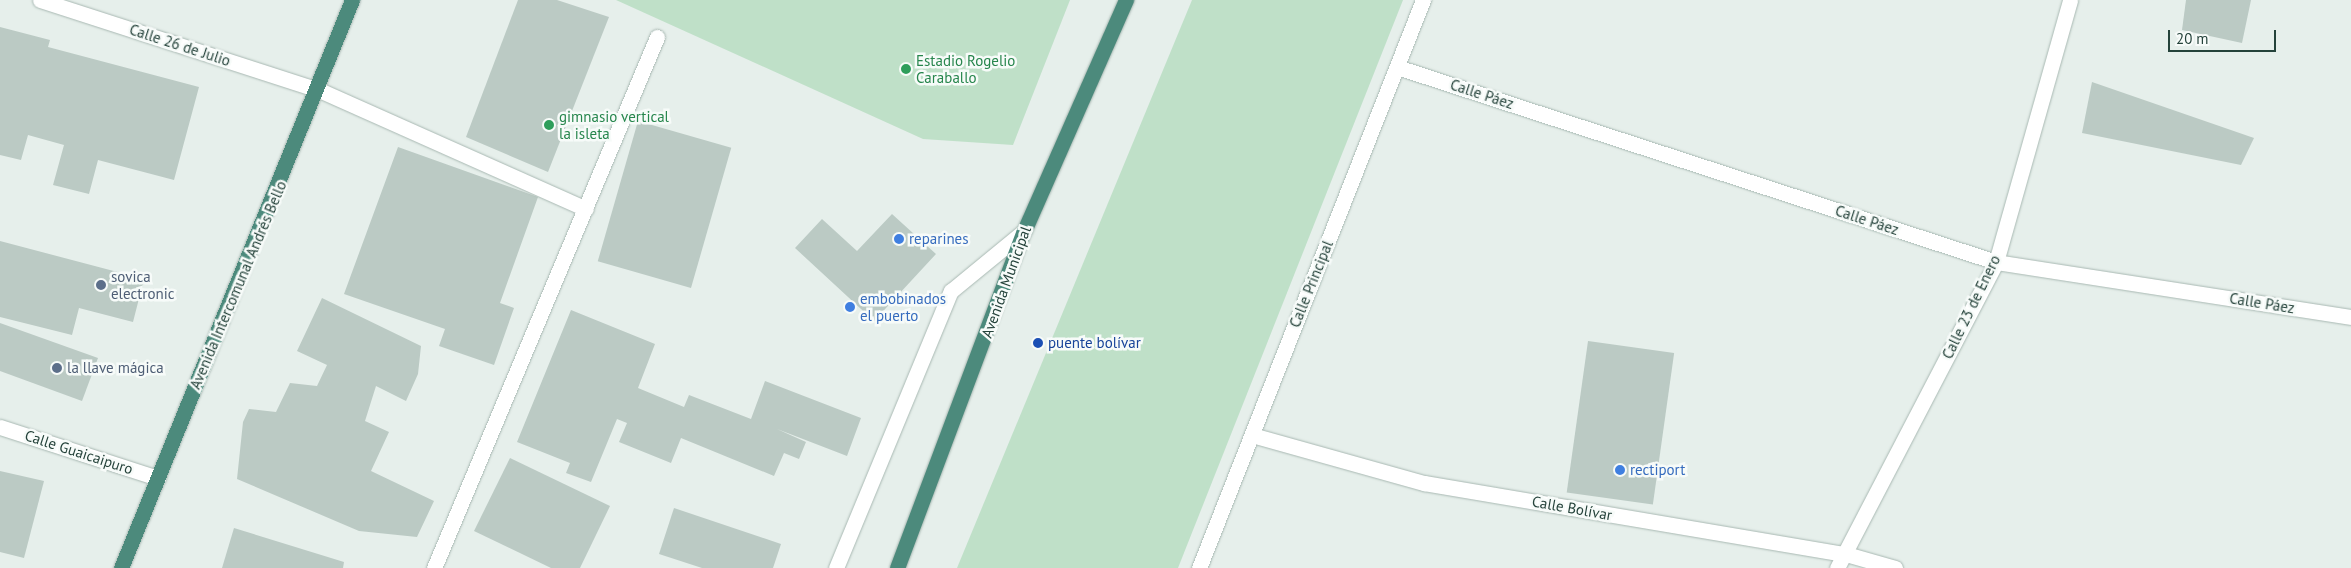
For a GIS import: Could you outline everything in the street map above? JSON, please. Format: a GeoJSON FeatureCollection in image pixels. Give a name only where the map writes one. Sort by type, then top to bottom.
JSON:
{"type":"FeatureCollection","features":[{"type":"Feature","properties":{"kind":"highway","name":"Avenida Intercomunal Andrés Bello"},"geometry":{"type":"LineString","coordinates":[[121,568],[319,90],[352,0]]}},
{"type":"Feature","properties":{"kind":"highway","name":"Avenida Municipal"},"geometry":{"type":"LineString","coordinates":[[897,568],[1024,232],[1126,0]]}},
{"type":"Feature","properties":{"kind":"street","name":"Calle 26 de Julio"},"geometry":{"type":"LineString","coordinates":[[40,0],[319,90],[586,209]]}},
{"type":"Feature","properties":{"kind":"street","name":"Calle Principal"},"geometry":{"type":"LineString","coordinates":[[1199,568],[1423,0]]}},
{"type":"Feature","properties":{"kind":"street","name":"Calle 23 de Enero"},"geometry":{"type":"LineString","coordinates":[[1837,568],[1846,554],[1996,262],[2070,0]]}},
{"type":"Feature","properties":{"kind":"street"},"geometry":{"type":"LineString","coordinates":[[434,568],[657,37]]}},
{"type":"Feature","properties":{"kind":"street","name":"Calle Páez"},"geometry":{"type":"LineString","coordinates":[[1397,66],[1996,262],[2351,317]]}},
{"type":"Feature","properties":{"kind":"street"},"geometry":{"type":"LineString","coordinates":[[836,568],[951,291],[1024,232]]}},
{"type":"Feature","properties":{"kind":"street","name":"Calle Guaicaipuro"},"geometry":{"type":"LineString","coordinates":[[0,427],[158,478]]}},
{"type":"Feature","properties":{"kind":"street","name":"Calle Bolívar"},"geometry":{"type":"LineString","coordinates":[[1252,435],[1424,483],[1846,554],[1895,568]]}},
{"type":"Feature","properties":{"kind":"green space","name":"Estadio Rogelio Caraballo"},"geometry":{"type":"Polygon","coordinates":[[[616,0],[1070,0],[1013,145],[923,139],[616,0]]]}},
{"type":"Feature","properties":{"kind":"green space"},"geometry":{"type":"Polygon","coordinates":[[[1192,0],[1403,0],[1178,568],[957,568],[1192,0]]]}},
{"type":"Feature","properties":{"kind":"building"},"geometry":{"type":"Polygon","coordinates":[[[518,0],[557,0],[609,17],[548,172],[466,137],[518,0]]]}},
{"type":"Feature","properties":{"kind":"building"},"geometry":{"type":"Polygon","coordinates":[[[2186,0],[2251,0],[2242,43],[2182,30],[2186,0]]]}},
{"type":"Feature","properties":{"kind":"building"},"geometry":{"type":"Polygon","coordinates":[[[0,27],[50,40],[48,47],[199,87],[174,180],[98,160],[89,194],[53,185],[64,145],[28,135],[21,160],[0,155],[0,27]]]}},
{"type":"Feature","properties":{"kind":"building"},"geometry":{"type":"Polygon","coordinates":[[[2092,82],[2254,138],[2241,165],[2082,133],[2092,82]]]}},
{"type":"Feature","properties":{"kind":"building"},"geometry":{"type":"Polygon","coordinates":[[[638,121],[731,148],[691,288],[598,261],[638,121]]]}},
{"type":"Feature","properties":{"kind":"building"},"geometry":{"type":"Polygon","coordinates":[[[398,147],[538,197],[500,303],[514,308],[494,365],[439,346],[445,329],[344,294],[398,147]]]}},
{"type":"Feature","properties":{"kind":"building"},"geometry":{"type":"Polygon","coordinates":[[[892,214],[936,254],[874,321],[795,248],[822,219],[857,251],[892,214]]]}},
{"type":"Feature","properties":{"kind":"building"},"geometry":{"type":"Polygon","coordinates":[[[0,241],[144,279],[133,322],[79,308],[72,335],[0,317],[0,241]]]}},
{"type":"Feature","properties":{"kind":"building"},"geometry":{"type":"Polygon","coordinates":[[[322,298],[421,346],[418,374],[406,401],[376,386],[365,421],[389,432],[371,471],[434,501],[417,537],[359,531],[237,479],[243,422],[249,409],[276,412],[290,383],[317,386],[327,365],[297,351],[322,298]]]}},
{"type":"Feature","properties":{"kind":"building"},"geometry":{"type":"Polygon","coordinates":[[[571,310],[655,344],[638,388],[684,407],[689,395],[751,419],[765,381],[861,418],[847,456],[777,429],[806,442],[799,459],[784,453],[774,476],[681,438],[671,463],[619,442],[627,423],[617,419],[591,482],[566,473],[570,463],[517,442],[571,310]]]}},
{"type":"Feature","properties":{"kind":"building"},"geometry":{"type":"Polygon","coordinates":[[[0,323],[98,358],[82,401],[0,371],[0,323]]]}},
{"type":"Feature","properties":{"kind":"building"},"geometry":{"type":"Polygon","coordinates":[[[1588,341],[1674,353],[1653,505],[1567,493],[1588,341]]]}},
{"type":"Feature","properties":{"kind":"building"},"geometry":{"type":"Polygon","coordinates":[[[510,458],[610,506],[580,568],[551,568],[474,531],[510,458]]]}},
{"type":"Feature","properties":{"kind":"building"},"geometry":{"type":"Polygon","coordinates":[[[0,471],[44,481],[24,558],[0,552],[0,471]]]}},
{"type":"Feature","properties":{"kind":"building"},"geometry":{"type":"Polygon","coordinates":[[[674,508],[781,544],[773,568],[702,568],[659,554],[674,508]]]}},
{"type":"Feature","properties":{"kind":"building"},"geometry":{"type":"Polygon","coordinates":[[[234,528],[344,562],[343,568],[222,568],[234,528]]]}},
{"type":"Feature","properties":{"kind":"place","name":"Estadio Rogelio Caraballo"},"geometry":{"type":"Point","coordinates":[906,69]}},
{"type":"Feature","properties":{"kind":"place","name":"gimnasio vertical la isleta"},"geometry":{"type":"Point","coordinates":[549,125]}},
{"type":"Feature","properties":{"kind":"place","name":"reparines"},"geometry":{"type":"Point","coordinates":[899,239]}},
{"type":"Feature","properties":{"kind":"place","name":"sovica electronic"},"geometry":{"type":"Point","coordinates":[101,285]}},
{"type":"Feature","properties":{"kind":"place","name":"embobinados el puerto"},"geometry":{"type":"Point","coordinates":[850,307]}},
{"type":"Feature","properties":{"kind":"place","name":"puente bolívar"},"geometry":{"type":"Point","coordinates":[1038,343]}},
{"type":"Feature","properties":{"kind":"place","name":"la llave mágica"},"geometry":{"type":"Point","coordinates":[57,368]}},
{"type":"Feature","properties":{"kind":"place","name":"rectiport"},"geometry":{"type":"Point","coordinates":[1620,470]}}]}
